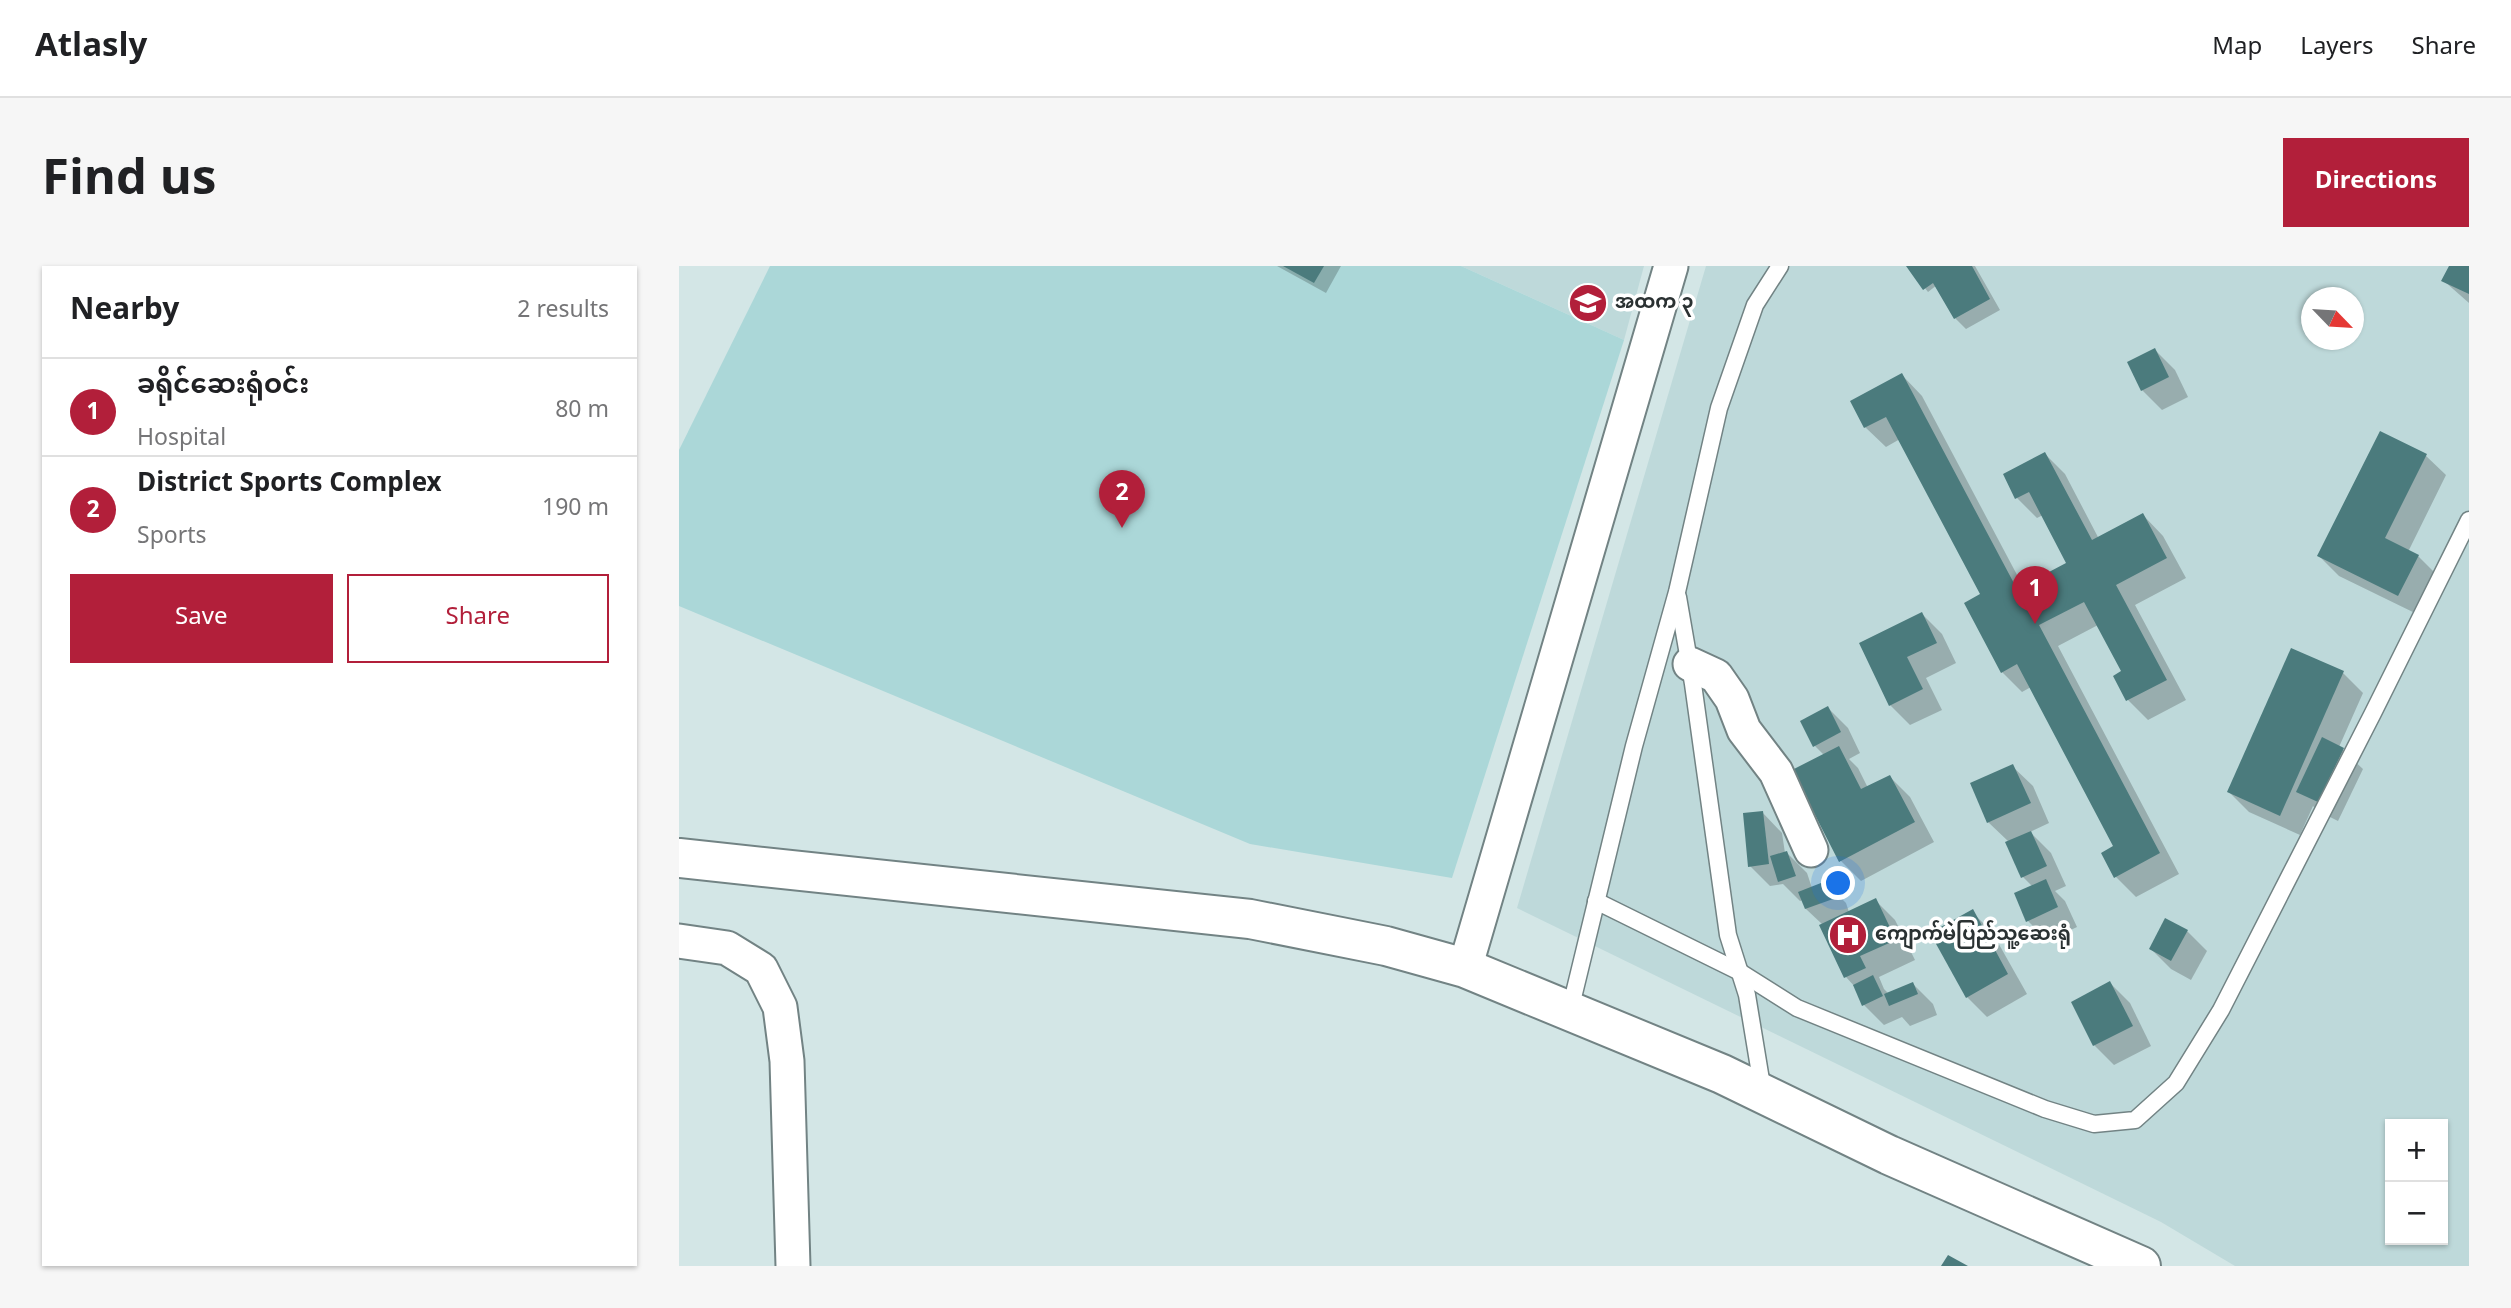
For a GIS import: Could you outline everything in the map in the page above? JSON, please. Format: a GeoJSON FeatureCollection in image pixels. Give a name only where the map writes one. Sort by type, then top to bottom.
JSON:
{"type":"FeatureCollection","features":[{"type":"Feature","properties":{"kind":"street"},"geometry":{"type":"LineString","coordinates":[[1465,968],[1671,266]]}},
{"type":"Feature","properties":{"kind":"street"},"geometry":{"type":"LineString","coordinates":[[1690,664],[1716,676],[1733,699],[1744,730],[1776,772],[1811,850]]}},
{"type":"Feature","properties":{"kind":"street"},"geometry":{"type":"LineString","coordinates":[[679,858],[1249,919],[1386,946],[1465,968],[1722,1074],[1889,1155],[2136,1265]]}},
{"type":"Feature","properties":{"kind":"street"},"geometry":{"type":"LineString","coordinates":[[679,941],[727,948],[761,968],[780,1007],[787,1061],[793,1266]]}},
{"type":"Feature","properties":{"kind":"lane"},"geometry":{"type":"LineString","coordinates":[[1570,1010],[1634,747],[1677,592],[1719,408],[1755,305],[1780,266]]}},
{"type":"Feature","properties":{"kind":"lane"},"geometry":{"type":"LineString","coordinates":[[1596,901],[1740,972],[1797,1008],[2045,1109],[2094,1124],[2135,1120],[2176,1083],[2221,1010],[2374,713],[2469,520]]}},
{"type":"Feature","properties":{"kind":"lane"},"geometry":{"type":"LineString","coordinates":[[1677,592],[1690,664],[1728,936],[1747,995],[1763,1094]]}},
{"type":"Feature","properties":{"kind":"shaded area"},"geometry":{"type":"Polygon","coordinates":[[[770,266],[1461,266],[1624,340],[1452,878],[1250,844],[679,606],[679,450],[770,266]]]}},
{"type":"Feature","properties":{"kind":"shaded area","name":"အထက ၃"},"geometry":{"type":"Polygon","coordinates":[[[1461,266],[1644,266],[1624,340],[1461,266]]]}},
{"type":"Feature","properties":{"kind":"shaded area"},"geometry":{"type":"Polygon","coordinates":[[[1706,266],[2469,266],[2469,1266],[2235,1266],[2161,1222],[1517,908],[1706,266]]]}},
{"type":"Feature","properties":{"kind":"building"},"geometry":{"type":"Polygon","coordinates":[[[1283,266],[1324,266],[1314,283],[1283,266]]]}},
{"type":"Feature","properties":{"kind":"building"},"geometry":{"type":"Polygon","coordinates":[[[1906,266],[1972,266],[1990,299],[1954,319],[1933,283],[1923,290],[1906,266]]]}},
{"type":"Feature","properties":{"kind":"building"},"geometry":{"type":"Polygon","coordinates":[[[2449,266],[2469,266],[2469,294],[2441,281],[2449,266]]]}},
{"type":"Feature","properties":{"kind":"building"},"geometry":{"type":"Polygon","coordinates":[[[2155,348],[2169,377],[2141,391],[2127,362],[2155,348]]]}},
{"type":"Feature","properties":{"kind":"building"},"geometry":{"type":"Polygon","coordinates":[[[1902,373],[2017,589],[2066,563],[2029,492],[2015,499],[2003,474],[2045,452],[2092,540],[2143,513],[2167,558],[2116,585],[2167,680],[2126,701],[2113,676],[2121,671],[2084,602],[2039,625],[2160,853],[2114,878],[2101,853],[2113,846],[2017,664],[2001,673],[1964,603],[1980,594],[1886,417],[1864,428],[1850,401],[1902,373]]]}},
{"type":"Feature","properties":{"kind":"building"},"geometry":{"type":"Polygon","coordinates":[[[2380,431],[2427,454],[2385,538],[2419,555],[2398,596],[2317,556],[2380,431]]]}},
{"type":"Feature","properties":{"kind":"building"},"geometry":{"type":"Polygon","coordinates":[[[1922,612],[1937,643],[1907,657],[1923,689],[1889,706],[1859,643],[1922,612]]]}},
{"type":"Feature","properties":{"kind":"building"},"geometry":{"type":"Polygon","coordinates":[[[2291,648],[2344,671],[2280,816],[2227,792],[2291,648]]]}},
{"type":"Feature","properties":{"kind":"building"},"geometry":{"type":"Polygon","coordinates":[[[1828,706],[1841,732],[1813,747],[1800,721],[1828,706]]]}},
{"type":"Feature","properties":{"kind":"building"},"geometry":{"type":"Polygon","coordinates":[[[2322,737],[2344,748],[2318,802],[2296,792],[2322,737]]]}},
{"type":"Feature","properties":{"kind":"building"},"geometry":{"type":"Polygon","coordinates":[[[1839,746],[1861,789],[1890,775],[1915,822],[1839,862],[1792,770],[1839,746]]]}},
{"type":"Feature","properties":{"kind":"building"},"geometry":{"type":"Polygon","coordinates":[[[2013,764],[2031,803],[1987,823],[1970,783],[2013,764]]]}},
{"type":"Feature","properties":{"kind":"building"},"geometry":{"type":"Polygon","coordinates":[[[1763,811],[1769,864],[1748,867],[1743,813],[1763,811]]]}},
{"type":"Feature","properties":{"kind":"building"},"geometry":{"type":"Polygon","coordinates":[[[2031,831],[2047,866],[2021,878],[2005,842],[2031,831]]]}},
{"type":"Feature","properties":{"kind":"building"},"geometry":{"type":"Polygon","coordinates":[[[1787,851],[1796,876],[1778,882],[1770,856],[1787,851]]]}},
{"type":"Feature","properties":{"kind":"building"},"geometry":{"type":"Polygon","coordinates":[[[2046,879],[2058,907],[2026,922],[2014,893],[2046,879]]]}},
{"type":"Feature","properties":{"kind":"building"},"geometry":{"type":"Polygon","coordinates":[[[1826,881],[1833,899],[1805,909],[1798,892],[1826,881]]]}},
{"type":"Feature","properties":{"kind":"building"},"geometry":{"type":"Polygon","coordinates":[[[1876,898],[1896,940],[1860,956],[1866,968],[1844,978],[1819,925],[1876,898]]]}},
{"type":"Feature","properties":{"kind":"building"},"geometry":{"type":"Polygon","coordinates":[[[1973,909],[2008,974],[1966,998],[1930,933],[1973,909]]]}},
{"type":"Feature","properties":{"kind":"building"},"geometry":{"type":"Polygon","coordinates":[[[2165,918],[2188,930],[2171,961],[2149,949],[2165,918]]]}},
{"type":"Feature","properties":{"kind":"building"},"geometry":{"type":"Polygon","coordinates":[[[1873,975],[1883,996],[1862,1006],[1853,985],[1873,975]]]}},
{"type":"Feature","properties":{"kind":"building"},"geometry":{"type":"Polygon","coordinates":[[[2110,981],[2133,1026],[2093,1046],[2071,1002],[2110,981]]]}},
{"type":"Feature","properties":{"kind":"building"},"geometry":{"type":"Polygon","coordinates":[[[1913,982],[1918,994],[1889,1006],[1884,994],[1913,982]]]}},
{"type":"Feature","properties":{"kind":"building"},"geometry":{"type":"Polygon","coordinates":[[[1948,1255],[1968,1266],[1941,1266],[1948,1255]]]}},
{"type":"Feature","properties":{"kind":"place","name":"အထက ၃"},"geometry":{"type":"Point","coordinates":[1588,303]}},
{"type":"Feature","properties":{"kind":"place","name":"District Sports Complex"},"geometry":{"type":"Point","coordinates":[1122,528]}},
{"type":"Feature","properties":{"kind":"place","name":"ခရိုင်ဆေးရုံဝင်း"},"geometry":{"type":"Point","coordinates":[2035,624]}},
{"type":"Feature","properties":{"kind":"place","name":"ကျောက်မဲပြည်သူ့ဆေးရုံ"},"geometry":{"type":"Point","coordinates":[1848,935]}}]}
